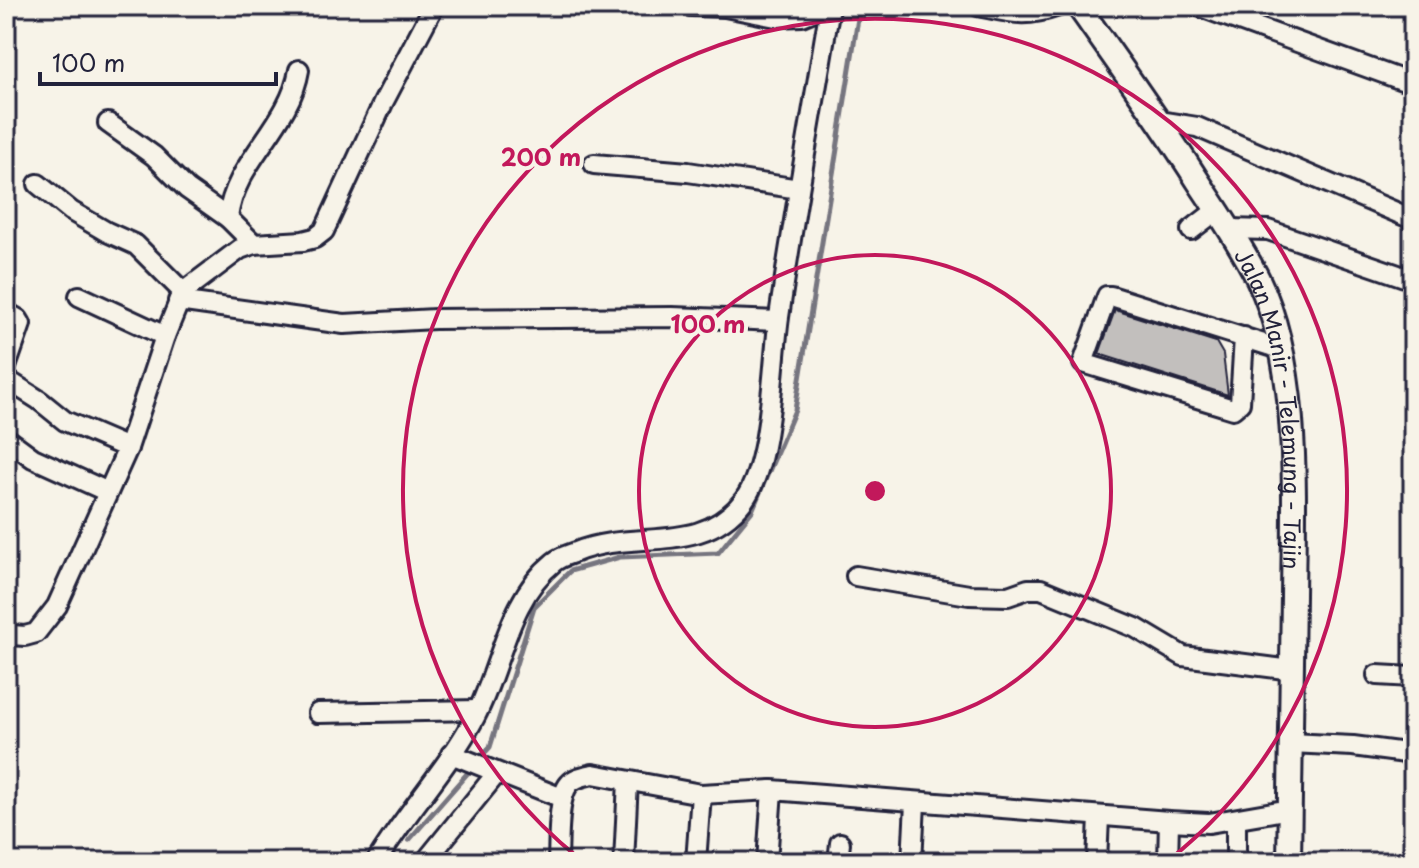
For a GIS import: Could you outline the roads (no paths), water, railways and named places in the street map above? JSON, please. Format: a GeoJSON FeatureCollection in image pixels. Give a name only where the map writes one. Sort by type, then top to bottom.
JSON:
{"type":"FeatureCollection","features":[{"type":"Feature","properties":{"kind":"main road","name":"Jalan Manir - Telemung - Tajin"},"geometry":{"type":"LineString","coordinates":[[1078,6],[1159,121],[1223,220],[1258,280],[1275,325],[1290,425],[1292,482],[1289,862]]}},
{"type":"Feature","properties":{"kind":"street"},"geometry":{"type":"LineString","coordinates":[[6,632],[25,636],[36,633],[57,606],[128,448],[180,296],[205,273],[240,249],[254,244],[303,241],[315,238],[324,231],[384,101],[434,6]]}},
{"type":"Feature","properties":{"kind":"street"},"geometry":{"type":"LineString","coordinates":[[691,6],[725,7],[753,15],[776,17],[802,16],[828,6]]}},
{"type":"Feature","properties":{"kind":"street"},"geometry":{"type":"LineString","coordinates":[[376,862],[478,710],[521,600],[540,575],[556,559],[585,548],[691,536],[709,530],[732,513],[758,475],[774,374],[778,321],[828,6]]}},
{"type":"Feature","properties":{"kind":"street"},"geometry":{"type":"LineString","coordinates":[[978,6],[1035,15],[1059,6]]}},
{"type":"Feature","properties":{"kind":"street"},"geometry":{"type":"LineString","coordinates":[[1198,6],[1413,84]]}},
{"type":"Feature","properties":{"kind":"street"},"geometry":{"type":"LineString","coordinates":[[228,218],[229,205],[246,168],[273,132],[291,97],[299,70]]}},
{"type":"Feature","properties":{"kind":"street"},"geometry":{"type":"LineString","coordinates":[[1159,121],[1197,127],[1412,219]]}},
{"type":"Feature","properties":{"kind":"street"},"geometry":{"type":"LineString","coordinates":[[108,123],[154,156],[187,189],[228,218],[254,244]]}},
{"type":"Feature","properties":{"kind":"street"},"geometry":{"type":"LineString","coordinates":[[594,164],[688,172],[799,189]]}},
{"type":"Feature","properties":{"kind":"street"},"geometry":{"type":"LineString","coordinates":[[38,184],[71,211],[136,245],[180,296],[344,324],[435,319],[641,317],[778,321]]}},
{"type":"Feature","properties":{"kind":"street"},"geometry":{"type":"LineString","coordinates":[[1191,230],[1223,220],[1268,230],[1413,280]]}},
{"type":"Feature","properties":{"kind":"street"},"geometry":{"type":"LineString","coordinates":[[79,296],[165,336]]}},
{"type":"Feature","properties":{"kind":"street"},"geometry":{"type":"LineString","coordinates":[[1244,337],[1240,403],[1233,409],[1083,363],[1107,296],[1244,337],[1280,349]]}},
{"type":"Feature","properties":{"kind":"street"},"geometry":{"type":"LineString","coordinates":[[6,312],[21,324],[6,367]]}},
{"type":"Feature","properties":{"kind":"street"},"geometry":{"type":"LineString","coordinates":[[6,379],[65,421],[128,448]]}},
{"type":"Feature","properties":{"kind":"street"},"geometry":{"type":"LineString","coordinates":[[6,438],[33,458],[108,492]]}},
{"type":"Feature","properties":{"kind":"street"},"geometry":{"type":"LineString","coordinates":[[856,576],[969,595],[1008,596],[1028,589],[1041,589],[1136,628],[1183,656],[1292,670]]}},
{"type":"Feature","properties":{"kind":"street"},"geometry":{"type":"LineString","coordinates":[[1377,675],[1413,677]]}},
{"type":"Feature","properties":{"kind":"street"},"geometry":{"type":"LineString","coordinates":[[318,713],[478,710]]}},
{"type":"Feature","properties":{"kind":"street"},"geometry":{"type":"LineString","coordinates":[[1290,743],[1353,746],[1413,754]]}},
{"type":"Feature","properties":{"kind":"street"},"geometry":{"type":"LineString","coordinates":[[451,754],[562,798]]}},
{"type":"Feature","properties":{"kind":"street"},"geometry":{"type":"LineString","coordinates":[[425,862],[493,771]]}},
{"type":"Feature","properties":{"kind":"street"},"geometry":{"type":"LineString","coordinates":[[558,862],[562,798],[568,785],[593,774],[701,794],[772,790],[1169,821],[1209,823],[1290,809]]}},
{"type":"Feature","properties":{"kind":"street"},"geometry":{"type":"LineString","coordinates":[[624,862],[628,781]]}},
{"type":"Feature","properties":{"kind":"street"},"geometry":{"type":"LineString","coordinates":[[767,862],[772,790]]}},
{"type":"Feature","properties":{"kind":"street"},"geometry":{"type":"LineString","coordinates":[[696,862],[701,794]]}},
{"type":"Feature","properties":{"kind":"street"},"geometry":{"type":"LineString","coordinates":[[912,862],[915,803]]}},
{"type":"Feature","properties":{"kind":"street"},"geometry":{"type":"LineString","coordinates":[[1097,862],[1099,817]]}},
{"type":"Feature","properties":{"kind":"street"},"geometry":{"type":"LineString","coordinates":[[1236,820],[1236,862]]}},
{"type":"Feature","properties":{"kind":"street"},"geometry":{"type":"LineString","coordinates":[[1168,862],[1169,821]]}},
{"type":"Feature","properties":{"kind":"waterway"},"geometry":{"type":"LineString","coordinates":[[478,760],[490,747],[534,607],[570,571],[620,557],[718,553],[752,511],[795,410],[860,6]]}},
{"type":"Feature","properties":{"kind":"waterway"},"geometry":{"type":"LineString","coordinates":[[409,840],[472,768]]}}]}
